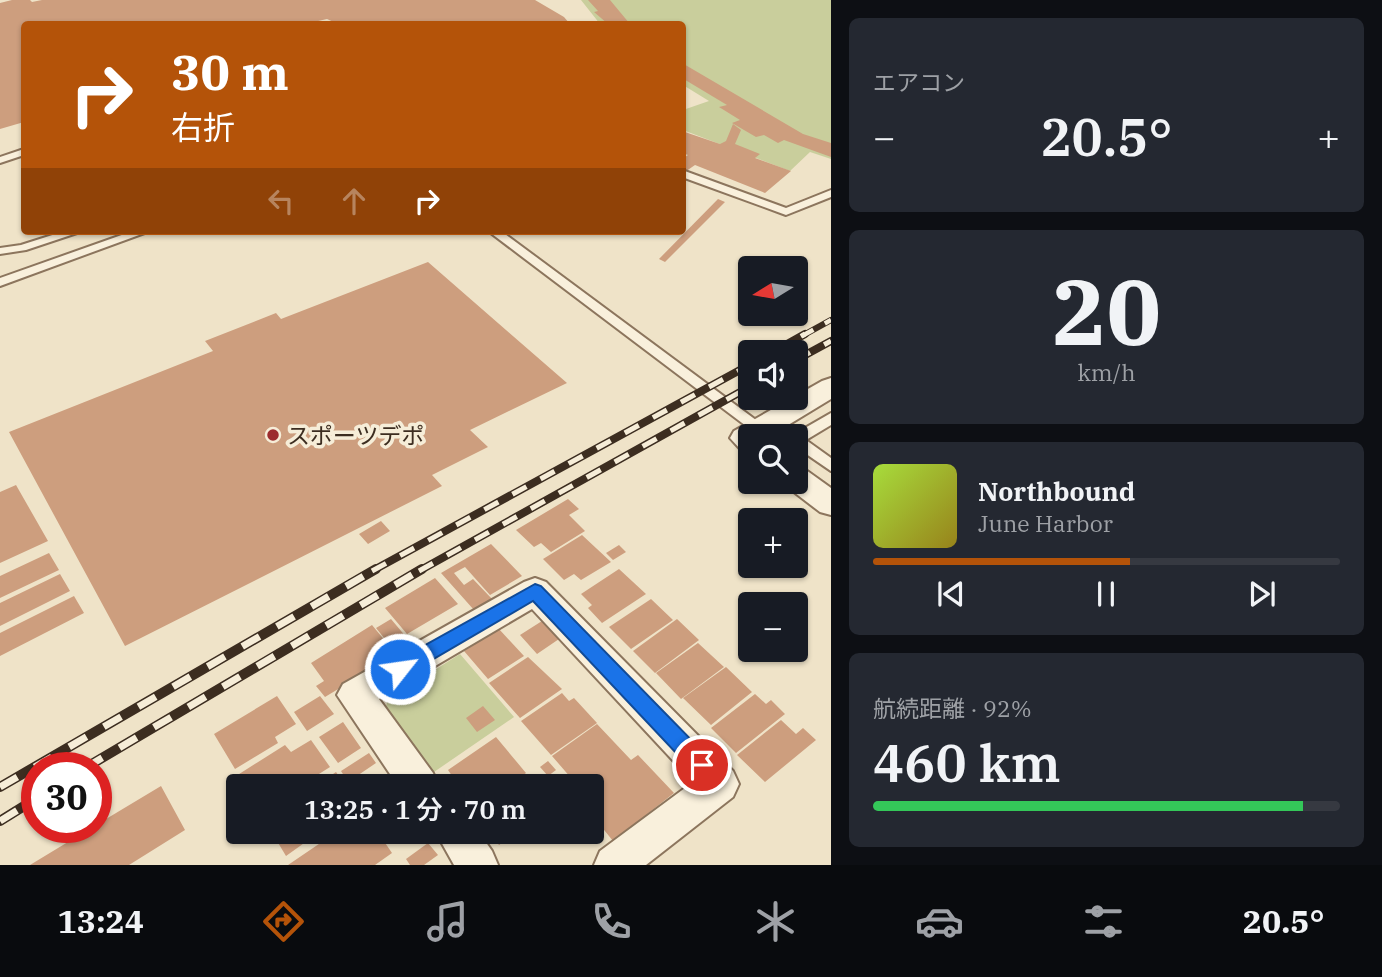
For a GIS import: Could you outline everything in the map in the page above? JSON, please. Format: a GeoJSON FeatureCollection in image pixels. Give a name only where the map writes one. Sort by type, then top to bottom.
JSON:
{"type":"FeatureCollection","features":[{"type":"Feature","properties":{"kind":"street"},"geometry":{"type":"LineString","coordinates":[[774,424],[831,387]]}},
{"type":"Feature","properties":{"kind":"street"},"geometry":{"type":"LineString","coordinates":[[808,487],[831,504]]}},
{"type":"Feature","properties":{"kind":"street"},"geometry":{"type":"LineString","coordinates":[[411,774],[355,695],[535,591],[720,784],[614,865]]}},
{"type":"Feature","properties":{"kind":"street"},"geometry":{"type":"LineString","coordinates":[[463,844],[478,865]]}},
{"type":"Feature","properties":{"kind":"lane"},"geometry":{"type":"LineString","coordinates":[[0,160],[21,153]]}},
{"type":"Feature","properties":{"kind":"lane"},"geometry":{"type":"LineString","coordinates":[[686,174],[786,212],[831,193]]}},
{"type":"Feature","properties":{"kind":"lane"},"geometry":{"type":"LineString","coordinates":[[0,251],[23,248],[64,235]]}},
{"type":"Feature","properties":{"kind":"lane"},"geometry":{"type":"LineString","coordinates":[[0,282],[133,235]]}},
{"type":"Feature","properties":{"kind":"lane"},"geometry":{"type":"LineString","coordinates":[[499,235],[740,424]]}},
{"type":"Feature","properties":{"kind":"lane"},"geometry":{"type":"LineString","coordinates":[[808,432],[831,418]]}},
{"type":"Feature","properties":{"kind":"lane"},"geometry":{"type":"LineString","coordinates":[[808,448],[831,466]]}},
{"type":"Feature","properties":{"kind":"green space"},"geometry":{"type":"Polygon","coordinates":[[[581,0],[831,0],[831,159],[810,152],[790,171],[686,131],[686,109],[709,101],[686,87],[686,21],[598,21],[581,0]]]}},
{"type":"Feature","properties":{"kind":"green space"},"geometry":{"type":"Polygon","coordinates":[[[460,654],[514,717],[434,772],[385,708],[389,699],[460,654]]]}},
{"type":"Feature","properties":{"kind":"building"},"geometry":{"type":"Polygon","coordinates":[[[12,0],[535,0],[567,21],[21,21],[21,123],[0,129],[0,3],[12,0]]]}},
{"type":"Feature","properties":{"kind":"building"},"geometry":{"type":"Polygon","coordinates":[[[588,0],[610,0],[628,21],[604,21],[594,12],[598,11],[588,0]]]}},
{"type":"Feature","properties":{"kind":"building"},"geometry":{"type":"Polygon","coordinates":[[[686,65],[803,134],[831,143],[831,157],[784,140],[778,143],[764,135],[756,137],[732,123],[740,120],[719,107],[727,105],[686,80],[686,65]]]}},
{"type":"Feature","properties":{"kind":"building"},"geometry":{"type":"Polygon","coordinates":[[[733,124],[741,130],[735,144],[760,154],[755,158],[791,171],[765,193],[695,165],[686,171],[686,132],[720,144],[726,141],[733,124]]]}},
{"type":"Feature","properties":{"kind":"building"},"geometry":{"type":"Polygon","coordinates":[[[718,199],[725,202],[665,262],[659,259],[683,235],[686,235],[686,232],[718,199]]]}},
{"type":"Feature","properties":{"kind":"building"},"geometry":{"type":"Polygon","coordinates":[[[428,262],[567,383],[470,430],[488,447],[432,475],[442,486],[125,646],[9,432],[213,351],[205,341],[276,313],[281,319],[428,262]]]}},
{"type":"Feature","properties":{"kind":"building"},"geometry":{"type":"Polygon","coordinates":[[[16,485],[48,541],[0,563],[0,492],[16,485]]]}},
{"type":"Feature","properties":{"kind":"building"},"geometry":{"type":"Polygon","coordinates":[[[568,499],[579,509],[569,515],[585,531],[551,552],[541,543],[534,547],[516,530],[568,499]]]}},
{"type":"Feature","properties":{"kind":"building"},"geometry":{"type":"Polygon","coordinates":[[[381,521],[390,531],[368,544],[359,534],[381,521]]]}},
{"type":"Feature","properties":{"kind":"building"},"geometry":{"type":"Polygon","coordinates":[[[582,535],[611,562],[581,580],[574,574],[564,580],[543,559],[582,535]]]}},
{"type":"Feature","properties":{"kind":"building"},"geometry":{"type":"Polygon","coordinates":[[[491,544],[522,576],[490,595],[465,567],[454,573],[464,585],[473,579],[492,599],[474,610],[441,573],[491,544]]]}},
{"type":"Feature","properties":{"kind":"building"},"geometry":{"type":"Polygon","coordinates":[[[619,545],[626,552],[613,560],[606,553],[619,545]]]}},
{"type":"Feature","properties":{"kind":"building"},"geometry":{"type":"Polygon","coordinates":[[[49,553],[59,570],[0,598],[0,576],[49,553]]]}},
{"type":"Feature","properties":{"kind":"building"},"geometry":{"type":"Polygon","coordinates":[[[619,569],[646,594],[602,623],[588,608],[592,605],[581,594],[619,569]]]}},
{"type":"Feature","properties":{"kind":"building"},"geometry":{"type":"Polygon","coordinates":[[[60,574],[70,591],[0,626],[0,603],[60,574]]]}},
{"type":"Feature","properties":{"kind":"building"},"geometry":{"type":"Polygon","coordinates":[[[435,578],[458,604],[407,634],[385,608],[435,578]]]}},
{"type":"Feature","properties":{"kind":"building"},"geometry":{"type":"Polygon","coordinates":[[[74,596],[84,613],[0,656],[0,633],[74,596]]]}},
{"type":"Feature","properties":{"kind":"building"},"geometry":{"type":"Polygon","coordinates":[[[651,599],[673,620],[631,649],[609,627],[651,599]]]}},
{"type":"Feature","properties":{"kind":"building"},"geometry":{"type":"Polygon","coordinates":[[[391,619],[412,644],[397,654],[376,628],[391,619]]]}},
{"type":"Feature","properties":{"kind":"building"},"geometry":{"type":"Polygon","coordinates":[[[677,619],[699,640],[655,673],[633,651],[677,619]]]}},
{"type":"Feature","properties":{"kind":"building"},"geometry":{"type":"Polygon","coordinates":[[[542,621],[559,639],[537,654],[520,635],[542,621]]]}},
{"type":"Feature","properties":{"kind":"building"},"geometry":{"type":"Polygon","coordinates":[[[372,625],[396,654],[325,697],[316,686],[324,681],[311,663],[372,625]]]}},
{"type":"Feature","properties":{"kind":"building"},"geometry":{"type":"Polygon","coordinates":[[[499,629],[524,656],[488,679],[464,651],[499,629]]]}},
{"type":"Feature","properties":{"kind":"building"},"geometry":{"type":"Polygon","coordinates":[[[698,643],[724,667],[681,699],[656,673],[698,643]]]}},
{"type":"Feature","properties":{"kind":"building"},"geometry":{"type":"Polygon","coordinates":[[[528,657],[562,689],[520,718],[489,683],[528,657]]]}},
{"type":"Feature","properties":{"kind":"building"},"geometry":{"type":"Polygon","coordinates":[[[726,667],[752,692],[711,725],[683,698],[726,667]]]}},
{"type":"Feature","properties":{"kind":"building"},"geometry":{"type":"Polygon","coordinates":[[[562,693],[569,701],[574,698],[597,723],[551,755],[521,721],[562,693]]]}},
{"type":"Feature","properties":{"kind":"building"},"geometry":{"type":"Polygon","coordinates":[[[755,694],[766,704],[771,700],[785,714],[736,753],[711,728],[755,694]]]}},
{"type":"Feature","properties":{"kind":"building"},"geometry":{"type":"Polygon","coordinates":[[[277,696],[296,724],[275,737],[278,743],[235,769],[214,734],[277,696]]]}},
{"type":"Feature","properties":{"kind":"building"},"geometry":{"type":"Polygon","coordinates":[[[320,696],[334,714],[307,731],[294,712],[320,696]]]}},
{"type":"Feature","properties":{"kind":"building"},"geometry":{"type":"Polygon","coordinates":[[[483,706],[495,720],[477,732],[466,718],[483,706]]]}},
{"type":"Feature","properties":{"kind":"building"},"geometry":{"type":"Polygon","coordinates":[[[781,720],[796,734],[803,728],[816,740],[765,782],[737,755],[781,720]]]}},
{"type":"Feature","properties":{"kind":"building"},"geometry":{"type":"Polygon","coordinates":[[[343,722],[361,748],[338,763],[319,737],[343,722]]]}},
{"type":"Feature","properties":{"kind":"building"},"geometry":{"type":"Polygon","coordinates":[[[597,724],[631,760],[638,755],[674,793],[613,841],[604,830],[604,774],[568,774],[552,756],[597,724]]]}},
{"type":"Feature","properties":{"kind":"building"},"geometry":{"type":"Polygon","coordinates":[[[496,737],[526,773],[451,774],[448,770],[496,737]]]}},
{"type":"Feature","properties":{"kind":"building"},"geometry":{"type":"Polygon","coordinates":[[[311,740],[330,767],[319,774],[239,774],[285,745],[291,752],[311,740]]]}},
{"type":"Feature","properties":{"kind":"building"},"geometry":{"type":"Polygon","coordinates":[[[369,753],[376,763],[360,774],[343,774],[341,771],[369,753]]]}},
{"type":"Feature","properties":{"kind":"building"},"geometry":{"type":"Polygon","coordinates":[[[548,761],[556,770],[546,774],[540,767],[548,761]]]}},
{"type":"Feature","properties":{"kind":"building"},"geometry":{"type":"Polygon","coordinates":[[[161,786],[185,830],[129,865],[30,865],[66,843],[112,843],[112,815],[161,786]]]}},
{"type":"Feature","properties":{"kind":"building"},"geometry":{"type":"Polygon","coordinates":[[[279,844],[303,844],[286,856],[279,844]]]}},
{"type":"Feature","properties":{"kind":"building"},"geometry":{"type":"Polygon","coordinates":[[[319,844],[386,844],[392,853],[375,865],[288,865],[319,844]]]}},
{"type":"Feature","properties":{"kind":"building"},"geometry":{"type":"Polygon","coordinates":[[[427,844],[438,855],[424,865],[410,865],[406,859],[427,844]]]}},
{"type":"Feature","properties":{"kind":"railway"},"geometry":{"type":"LineString","coordinates":[[802,336],[831,320]]}},
{"type":"Feature","properties":{"kind":"railway"},"geometry":{"type":"LineString","coordinates":[[794,340],[805,334]]}},
{"type":"Feature","properties":{"kind":"railway"},"geometry":{"type":"LineString","coordinates":[[808,353],[831,341]]}},
{"type":"Feature","properties":{"kind":"railway"},"geometry":{"type":"LineString","coordinates":[[372,571],[738,371]]}},
{"type":"Feature","properties":{"kind":"railway"},"geometry":{"type":"LineString","coordinates":[[419,571],[738,393]]}},
{"type":"Feature","properties":{"kind":"railway"},"geometry":{"type":"LineString","coordinates":[[0,787],[376,569]]}},
{"type":"Feature","properties":{"kind":"railway"},"geometry":{"type":"LineString","coordinates":[[112,752],[422,569]]}},
{"type":"Feature","properties":{"kind":"railway"},"geometry":{"type":"LineString","coordinates":[[0,821],[21,808]]}},
{"type":"Feature","properties":{"kind":"place","name":"スポーツデポ"},"geometry":{"type":"Point","coordinates":[273,435]}},
{"type":"Feature","properties":{"kind":"route"},"geometry":{"type":"LineString","coordinates":[[400,669],[535,591],[702,765]]}}]}
